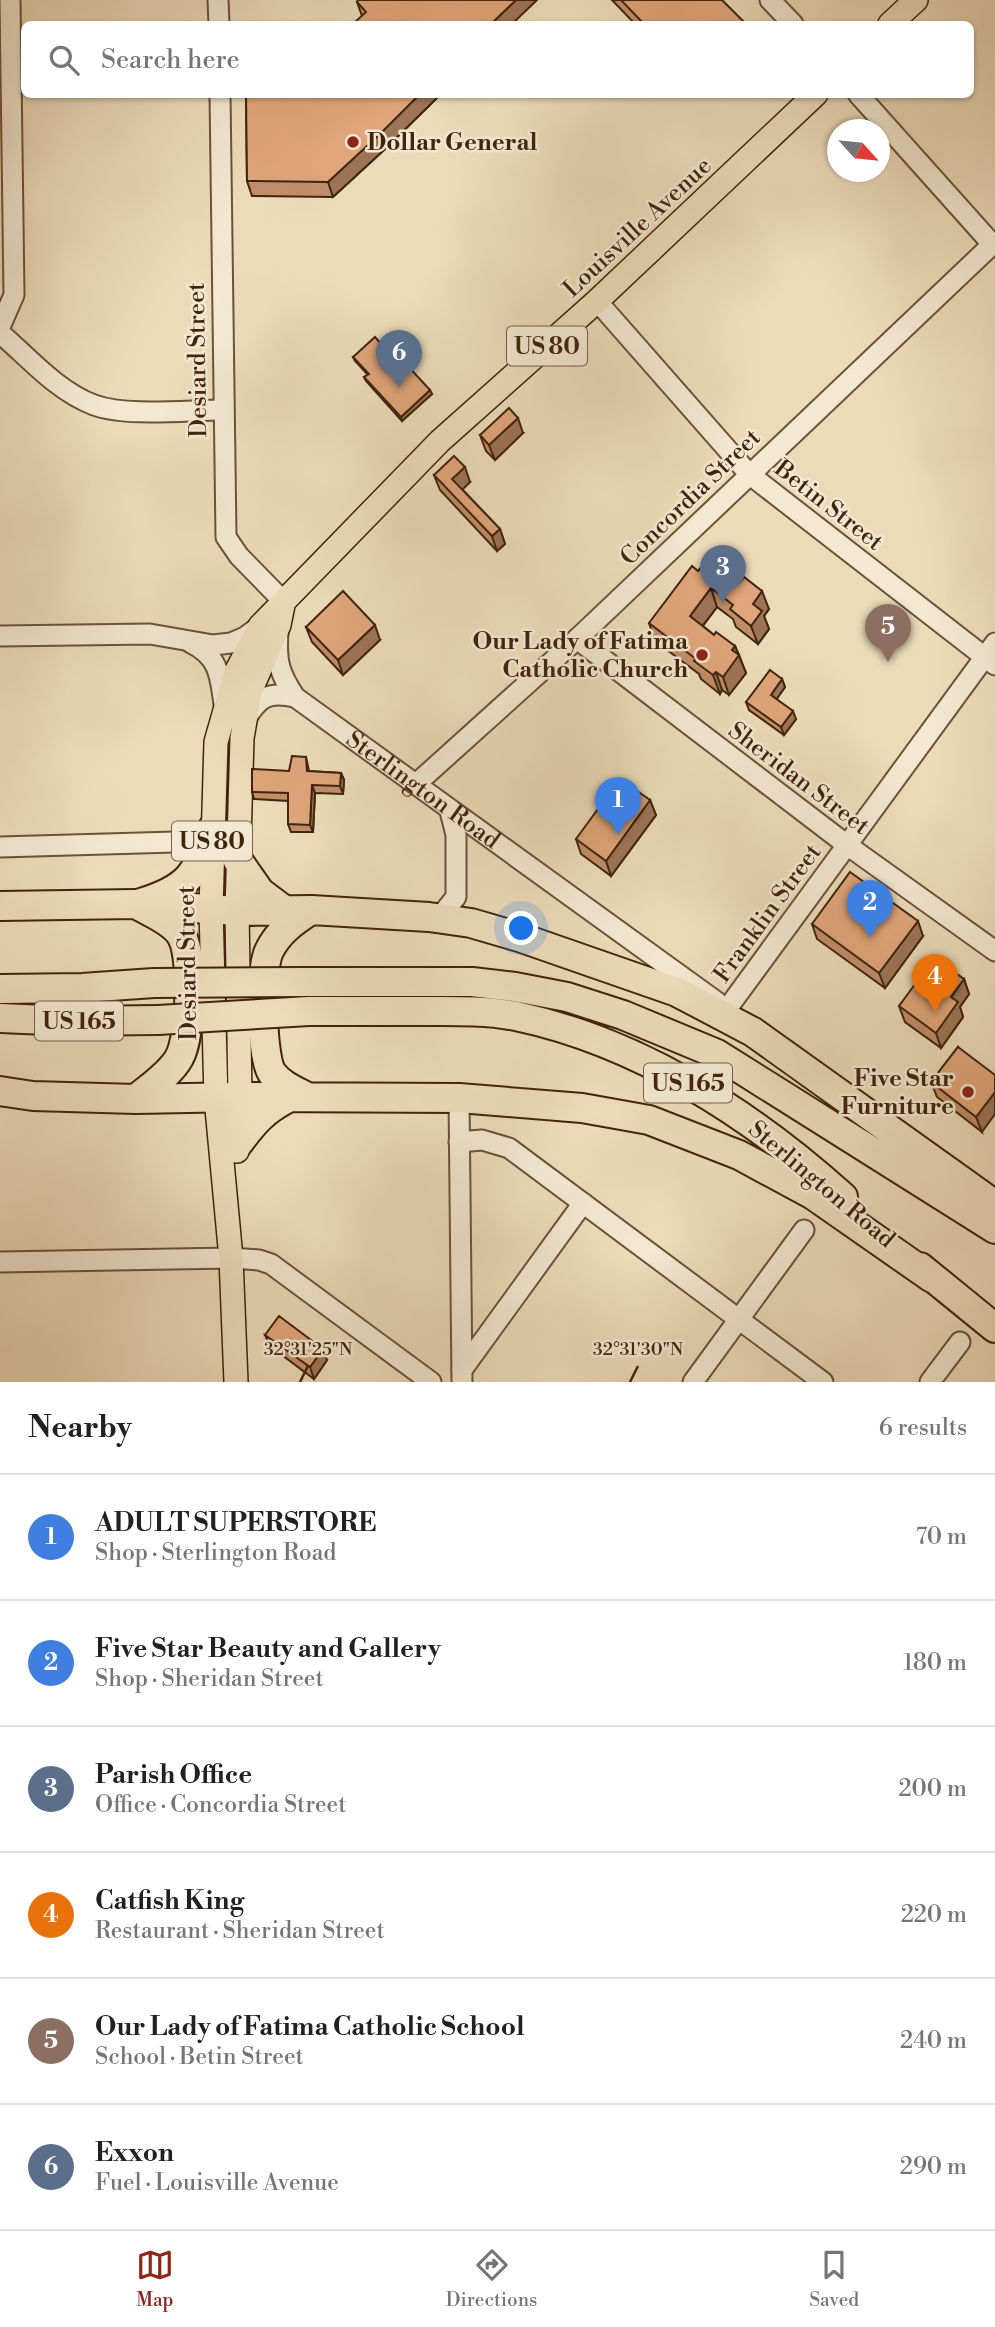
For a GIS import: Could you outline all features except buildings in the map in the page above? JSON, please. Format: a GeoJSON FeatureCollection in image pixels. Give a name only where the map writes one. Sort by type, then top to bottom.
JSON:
{"type":"FeatureCollection","features":[{"type":"Feature","properties":{"kind":"highway"},"geometry":{"type":"LineString","coordinates":[[135,904],[164,896],[185,881],[199,867],[213,828]]}},
{"type":"Feature","properties":{"kind":"highway"},"geometry":{"type":"LineString","coordinates":[[237,859],[260,892],[298,910]]}},
{"type":"Feature","properties":{"kind":"highway"},"geometry":{"type":"LineString","coordinates":[[135,904],[165,920],[181,935],[185,948],[190,998],[187,1040],[178,1060],[136,1099]]}},
{"type":"Feature","properties":{"kind":"highway"},"geometry":{"type":"LineString","coordinates":[[0,906],[135,904],[224,910],[298,910],[429,916],[471,923],[677,992],[753,1032],[995,1205]]}},
{"type":"Feature","properties":{"kind":"highway"},"geometry":{"type":"LineString","coordinates":[[298,910],[268,952],[263,996],[265,1050],[271,1071],[299,1097]]}},
{"type":"Feature","properties":{"kind":"highway","name":"Sterlington Road"},"geometry":{"type":"LineString","coordinates":[[0,989],[153,984],[472,982],[567,997],[622,1015],[717,1054],[995,1229]]}},
{"type":"Feature","properties":{"kind":"highway","name":"Sterlington Road"},"geometry":{"type":"LineString","coordinates":[[0,1018],[68,1021],[158,1020],[309,1011],[464,1010],[515,1016],[569,1031],[624,1052],[684,1081],[729,1108],[829,1185],[932,1278],[995,1328]]}},
{"type":"Feature","properties":{"kind":"highway"},"geometry":{"type":"LineString","coordinates":[[0,1091],[33,1096],[136,1099],[459,1098],[582,1108],[649,1120],[739,1155],[813,1195],[932,1278]]}},
{"type":"Feature","properties":{"kind":"highway"},"geometry":{"type":"LineString","coordinates":[[237,1145],[268,1108],[299,1097]]}},
{"type":"Feature","properties":{"kind":"main road"},"geometry":{"type":"LineString","coordinates":[[893,21],[916,0]]}},
{"type":"Feature","properties":{"kind":"main road","name":"Louisville Avenue"},"geometry":{"type":"LineString","coordinates":[[284,602],[440,441],[597,302],[812,98]]}},
{"type":"Feature","properties":{"kind":"main road","name":"Desiard Street"},"geometry":{"type":"LineString","coordinates":[[224,910],[237,859],[234,716],[236,672],[284,602]]}},
{"type":"Feature","properties":{"kind":"main road","name":"Desiard Street"},"geometry":{"type":"LineString","coordinates":[[234,716],[216,742],[213,828],[224,910],[230,1258],[236,1382]]}},
{"type":"Feature","properties":{"kind":"main road","name":"Desiard Street"},"geometry":{"type":"LineString","coordinates":[[228,1098],[237,1145],[230,1258]]}},
{"type":"Feature","properties":{"kind":"street"},"geometry":{"type":"LineString","coordinates":[[0,327],[14,295],[10,0]]}},
{"type":"Feature","properties":{"kind":"street"},"geometry":{"type":"LineString","coordinates":[[218,0],[219,21]]}},
{"type":"Feature","properties":{"kind":"street"},"geometry":{"type":"LineString","coordinates":[[769,0],[790,21]]}},
{"type":"Feature","properties":{"kind":"street","name":"Desiard Street"},"geometry":{"type":"LineString","coordinates":[[219,98],[226,537],[239,556],[284,602]]}},
{"type":"Feature","properties":{"kind":"street"},"geometry":{"type":"LineString","coordinates":[[862,98],[994,243]]}},
{"type":"Feature","properties":{"kind":"street","name":"Concordia Street"},"geometry":{"type":"LineString","coordinates":[[416,784],[577,639],[994,243]]}},
{"type":"Feature","properties":{"kind":"street","name":"Betin Street"},"geometry":{"type":"LineString","coordinates":[[597,302],[749,474],[991,655]]}},
{"type":"Feature","properties":{"kind":"street"},"geometry":{"type":"LineString","coordinates":[[0,333],[54,381],[96,405],[119,411],[223,410]]}},
{"type":"Feature","properties":{"kind":"street"},"geometry":{"type":"LineString","coordinates":[[0,636],[150,634],[213,645],[231,643],[269,626]]}},
{"type":"Feature","properties":{"kind":"street","name":"Sterlington Road"},"geometry":{"type":"LineString","coordinates":[[269,626],[278,665],[295,696],[450,811],[727,1009],[753,1032]]}},
{"type":"Feature","properties":{"kind":"street"},"geometry":{"type":"LineString","coordinates":[[180,638],[205,650],[219,668],[234,716],[251,710],[268,696],[279,693],[295,696]]}},
{"type":"Feature","properties":{"kind":"street","name":"Sheridan Street"},"geometry":{"type":"LineString","coordinates":[[577,639],[847,845],[995,951]]}},
{"type":"Feature","properties":{"kind":"street","name":"Franklin Street"},"geometry":{"type":"LineString","coordinates":[[727,1009],[991,655]]}},
{"type":"Feature","properties":{"kind":"street"},"geometry":{"type":"LineString","coordinates":[[450,811],[456,835],[456,897],[471,923]]}},
{"type":"Feature","properties":{"kind":"street"},"geometry":{"type":"LineString","coordinates":[[0,847],[175,842]]}},
{"type":"Feature","properties":{"kind":"street"},"geometry":{"type":"LineString","coordinates":[[429,916],[443,914],[456,897]]}},
{"type":"Feature","properties":{"kind":"street"},"geometry":{"type":"LineString","coordinates":[[459,1098],[462,1376]]}},
{"type":"Feature","properties":{"kind":"street"},"geometry":{"type":"LineString","coordinates":[[459,1142],[482,1140],[509,1148],[823,1382]]}},
{"type":"Feature","properties":{"kind":"street"},"geometry":{"type":"LineString","coordinates":[[462,1376],[583,1203]]}},
{"type":"Feature","properties":{"kind":"street"},"geometry":{"type":"LineString","coordinates":[[693,1382],[804,1230]]}},
{"type":"Feature","properties":{"kind":"street"},"geometry":{"type":"LineString","coordinates":[[0,1262],[230,1258],[259,1260],[271,1264],[431,1382]]}},
{"type":"Feature","properties":{"kind":"street"},"geometry":{"type":"LineString","coordinates":[[930,1382],[961,1342]]}},
{"type":"Feature","properties":{"kind":"place","name":"Dollar General"},"geometry":{"type":"Point","coordinates":[353,142]}},
{"type":"Feature","properties":{"kind":"place","name":"Exxon"},"geometry":{"type":"Point","coordinates":[399,388]}},
{"type":"Feature","properties":{"kind":"place","name":"Parish Office"},"geometry":{"type":"Point","coordinates":[723,603]}},
{"type":"Feature","properties":{"kind":"place","name":"Our Lady of Fatima Catholic Church"},"geometry":{"type":"Point","coordinates":[702,655]}},
{"type":"Feature","properties":{"kind":"place","name":"Our Lady of Fatima Catholic School"},"geometry":{"type":"Point","coordinates":[888,662]}},
{"type":"Feature","properties":{"kind":"place","name":"ADULT SUPERSTORE"},"geometry":{"type":"Point","coordinates":[618,835]}},
{"type":"Feature","properties":{"kind":"place","name":"Five Star Beauty and Gallery"},"geometry":{"type":"Point","coordinates":[870,938]}},
{"type":"Feature","properties":{"kind":"place","name":"Catfish King"},"geometry":{"type":"Point","coordinates":[935,1012]}},
{"type":"Feature","properties":{"kind":"place","name":"Five Star Furniture"},"geometry":{"type":"Point","coordinates":[968,1092]}}]}
